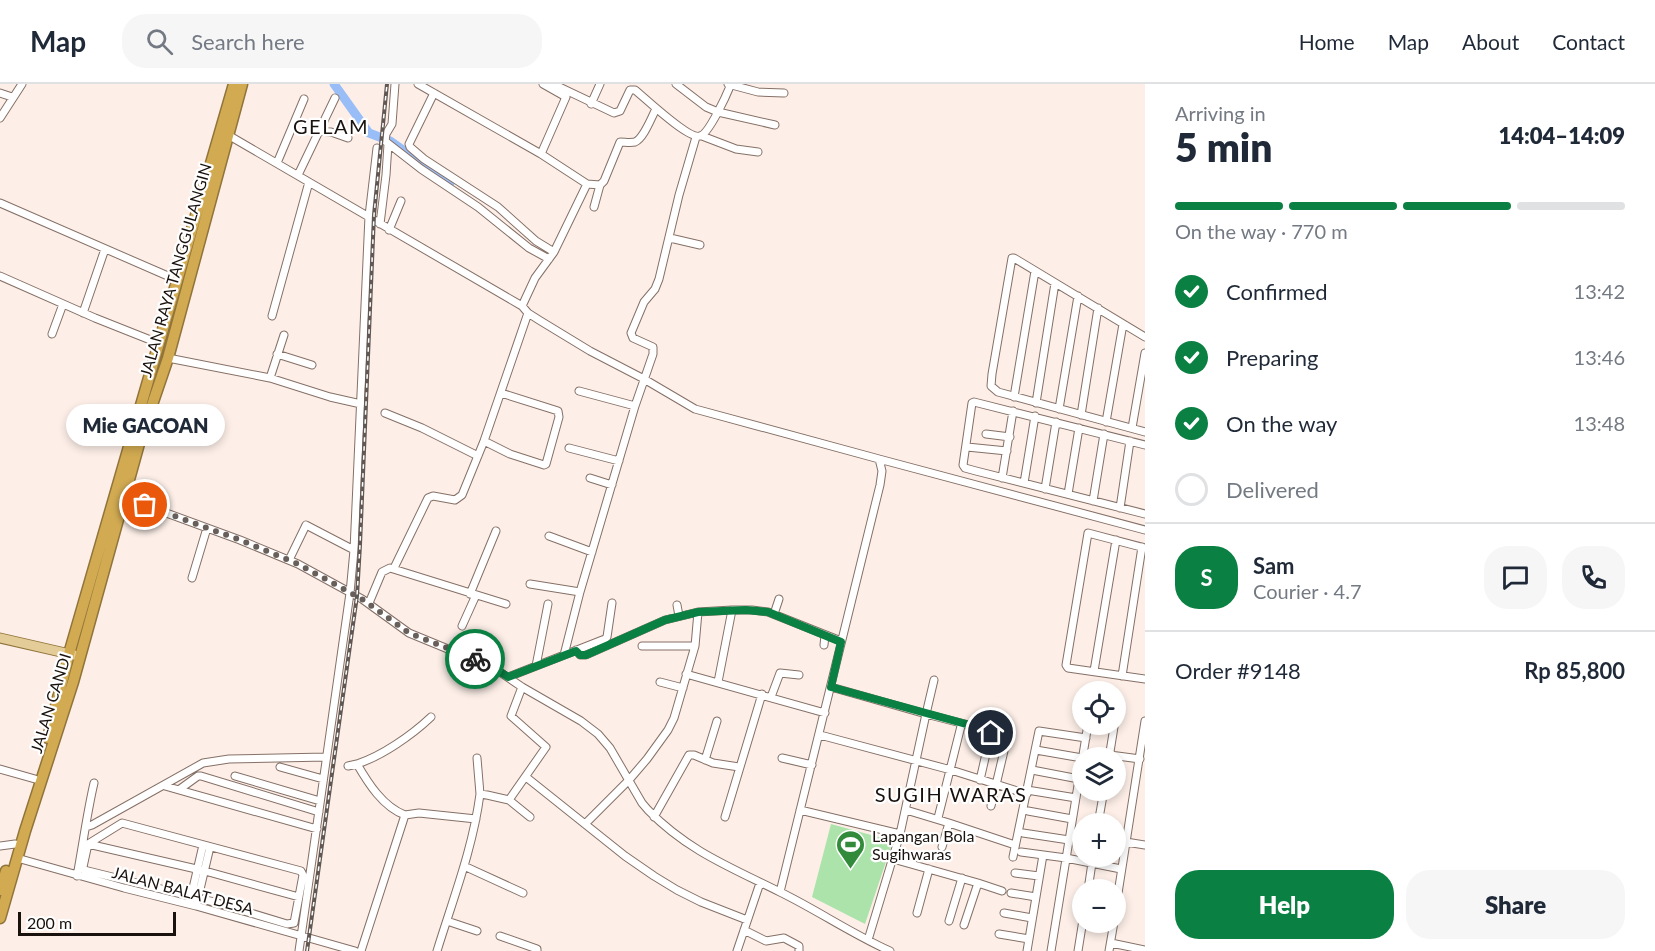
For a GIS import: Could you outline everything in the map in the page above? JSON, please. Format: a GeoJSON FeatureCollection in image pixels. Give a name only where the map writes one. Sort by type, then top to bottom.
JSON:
{"type":"FeatureCollection","features":[{"type":"Feature","properties":{"kind":"highway"},"geometry":{"type":"LineString","coordinates":[[119,496],[158,343],[234,84]]}},
{"type":"Feature","properties":{"kind":"highway","name":"JALAN RAYA TANGGULANGIN"},"geometry":{"type":"LineString","coordinates":[[119,496],[168,358],[242,84]]}},
{"type":"Feature","properties":{"kind":"highway","name":"JALAN CANDI"},"geometry":{"type":"LineString","coordinates":[[0,918],[119,496]]}},
{"type":"Feature","properties":{"kind":"highway","name":"JALAN CANDI"},"geometry":{"type":"LineString","coordinates":[[0,890],[75,655]]}},
{"type":"Feature","properties":{"kind":"main road"},"geometry":{"type":"LineString","coordinates":[[0,638],[75,655]]}},
{"type":"Feature","properties":{"kind":"street"},"geometry":{"type":"LineString","coordinates":[[0,118],[22,84]]}},
{"type":"Feature","properties":{"kind":"street"},"geometry":{"type":"LineString","coordinates":[[380,224],[386,175],[386,141],[392,124],[395,84]]}},
{"type":"Feature","properties":{"kind":"street"},"geometry":{"type":"LineString","coordinates":[[418,84],[433,89],[587,184],[600,185]]}},
{"type":"Feature","properties":{"kind":"street"},"geometry":{"type":"LineString","coordinates":[[543,84],[563,89],[591,104],[616,113],[620,111],[632,89],[683,129],[736,149],[758,152]]}},
{"type":"Feature","properties":{"kind":"street"},"geometry":{"type":"LineString","coordinates":[[591,104],[600,84]]}},
{"type":"Feature","properties":{"kind":"street"},"geometry":{"type":"LineString","coordinates":[[676,84],[706,107],[717,112],[775,125]]}},
{"type":"Feature","properties":{"kind":"street"},"geometry":{"type":"LineString","coordinates":[[564,655],[580,592],[636,403],[653,354],[653,347],[631,335],[641,308],[660,277],[679,195],[699,136],[717,112],[730,85],[758,92],[784,93]]}},
{"type":"Feature","properties":{"kind":"street"},"geometry":{"type":"LineString","coordinates":[[433,89],[409,144],[410,147],[424,159],[498,207],[552,256]]}},
{"type":"Feature","properties":{"kind":"street"},"geometry":{"type":"LineString","coordinates":[[541,154],[563,89]]}},
{"type":"Feature","properties":{"kind":"street"},"geometry":{"type":"LineString","coordinates":[[0,93],[12,97]]}},
{"type":"Feature","properties":{"kind":"street"},"geometry":{"type":"LineString","coordinates":[[298,175],[334,98]]}},
{"type":"Feature","properties":{"kind":"street"},"geometry":{"type":"LineString","coordinates":[[277,163],[304,99]]}},
{"type":"Feature","properties":{"kind":"street"},"geometry":{"type":"LineString","coordinates":[[594,207],[600,185],[605,179],[620,142],[632,143],[638,140],[656,109]]}},
{"type":"Feature","properties":{"kind":"street"},"geometry":{"type":"LineString","coordinates":[[318,131],[331,132],[348,138]]}},
{"type":"Feature","properties":{"kind":"street"},"geometry":{"type":"LineString","coordinates":[[228,135],[522,306],[528,313],[590,351],[700,411],[880,463],[1145,530]]}},
{"type":"Feature","properties":{"kind":"street"},"geometry":{"type":"LineString","coordinates":[[386,141],[421,169],[478,207],[529,248],[552,256]]}},
{"type":"Feature","properties":{"kind":"street"},"geometry":{"type":"LineString","coordinates":[[299,951],[350,593],[354,550],[369,216],[377,148]]}},
{"type":"Feature","properties":{"kind":"street"},"geometry":{"type":"LineString","coordinates":[[272,316],[309,182]]}},
{"type":"Feature","properties":{"kind":"street"},"geometry":{"type":"LineString","coordinates":[[522,306],[535,278],[552,256],[587,184]]}},
{"type":"Feature","properties":{"kind":"street"},"geometry":{"type":"LineString","coordinates":[[389,230],[400,201]]}},
{"type":"Feature","properties":{"kind":"street"},"geometry":{"type":"LineString","coordinates":[[0,202],[177,280]]}},
{"type":"Feature","properties":{"kind":"street"},"geometry":{"type":"LineString","coordinates":[[670,238],[700,245]]}},
{"type":"Feature","properties":{"kind":"street"},"geometry":{"type":"LineString","coordinates":[[83,313],[105,249]]}},
{"type":"Feature","properties":{"kind":"street"},"geometry":{"type":"LineString","coordinates":[[1145,337],[1014,258],[1011,260],[991,386],[994,391],[1145,432]]}},
{"type":"Feature","properties":{"kind":"street"},"geometry":{"type":"LineString","coordinates":[[1014,397],[1035,271]]}},
{"type":"Feature","properties":{"kind":"street"},"geometry":{"type":"LineString","coordinates":[[0,276],[158,343]]}},
{"type":"Feature","properties":{"kind":"street"},"geometry":{"type":"LineString","coordinates":[[1036,403],[1055,283]]}},
{"type":"Feature","properties":{"kind":"street"},"geometry":{"type":"LineString","coordinates":[[1059,409],[1078,296]]}},
{"type":"Feature","properties":{"kind":"street"},"geometry":{"type":"LineString","coordinates":[[52,334],[63,304]]}},
{"type":"Feature","properties":{"kind":"street"},"geometry":{"type":"LineString","coordinates":[[1068,494],[1098,308]]}},
{"type":"Feature","properties":{"kind":"street"},"geometry":{"type":"LineString","coordinates":[[394,568],[428,498],[433,496],[450,500],[459,498],[465,489],[482,447],[528,313]]}},
{"type":"Feature","properties":{"kind":"street"},"geometry":{"type":"LineString","coordinates":[[1106,422],[1123,324]]}},
{"type":"Feature","properties":{"kind":"street"},"geometry":{"type":"LineString","coordinates":[[270,378],[284,335]]}},
{"type":"Feature","properties":{"kind":"street"},"geometry":{"type":"LineString","coordinates":[[1132,428],[1145,352]]}},
{"type":"Feature","properties":{"kind":"street"},"geometry":{"type":"LineString","coordinates":[[278,354],[312,365]]}},
{"type":"Feature","properties":{"kind":"street"},"geometry":{"type":"LineString","coordinates":[[168,358],[270,378],[361,404]]}},
{"type":"Feature","properties":{"kind":"street"},"geometry":{"type":"LineString","coordinates":[[579,391],[636,403]]}},
{"type":"Feature","properties":{"kind":"street"},"geometry":{"type":"LineString","coordinates":[[385,413],[422,428],[546,464],[558,421],[558,411],[501,393]]}},
{"type":"Feature","properties":{"kind":"street"},"geometry":{"type":"LineString","coordinates":[[1145,445],[976,402],[972,403],[963,465],[1002,478],[1145,514]]}},
{"type":"Feature","properties":{"kind":"street"},"geometry":{"type":"LineString","coordinates":[[1002,478],[1013,411]]}},
{"type":"Feature","properties":{"kind":"street"},"geometry":{"type":"LineString","coordinates":[[1024,483],[1035,416]]}},
{"type":"Feature","properties":{"kind":"street"},"geometry":{"type":"LineString","coordinates":[[1045,489],[1056,422]]}},
{"type":"Feature","properties":{"kind":"street"},"geometry":{"type":"LineString","coordinates":[[986,434],[1010,437]]}},
{"type":"Feature","properties":{"kind":"street"},"geometry":{"type":"LineString","coordinates":[[1093,501],[1104,434]]}},
{"type":"Feature","properties":{"kind":"street"},"geometry":{"type":"LineString","coordinates":[[1120,508],[1130,441]]}},
{"type":"Feature","properties":{"kind":"street"},"geometry":{"type":"LineString","coordinates":[[967,447],[1007,451]]}},
{"type":"Feature","properties":{"kind":"street"},"geometry":{"type":"LineString","coordinates":[[569,448],[619,461]]}},
{"type":"Feature","properties":{"kind":"street"},"geometry":{"type":"LineString","coordinates":[[780,892],[880,485],[880,463]]}},
{"type":"Feature","properties":{"kind":"street"},"geometry":{"type":"LineString","coordinates":[[590,478],[612,485]]}},
{"type":"Feature","properties":{"kind":"street"},"geometry":{"type":"LineString","coordinates":[[119,496],[289,560],[369,603],[409,633],[488,664],[581,721],[598,734],[610,748],[642,803],[654,817],[703,854],[890,951]]}},
{"type":"Feature","properties":{"kind":"street"},"geometry":{"type":"LineString","coordinates":[[289,560],[306,525],[354,550]]}},
{"type":"Feature","properties":{"kind":"street"},"geometry":{"type":"LineString","coordinates":[[192,578],[207,528]]}},
{"type":"Feature","properties":{"kind":"street"},"geometry":{"type":"LineString","coordinates":[[462,626],[496,531]]}},
{"type":"Feature","properties":{"kind":"street"},"geometry":{"type":"LineString","coordinates":[[1122,676],[1143,547],[1090,533],[1086,535],[1066,665],[1068,668],[1145,680]]}},
{"type":"Feature","properties":{"kind":"street"},"geometry":{"type":"LineString","coordinates":[[549,536],[592,552]]}},
{"type":"Feature","properties":{"kind":"street"},"geometry":{"type":"LineString","coordinates":[[1094,671],[1116,540]]}},
{"type":"Feature","properties":{"kind":"street"},"geometry":{"type":"LineString","coordinates":[[369,603],[382,572],[387,568],[394,568],[413,576],[506,604]]}},
{"type":"Feature","properties":{"kind":"street"},"geometry":{"type":"LineString","coordinates":[[530,584],[580,592]]}},
{"type":"Feature","properties":{"kind":"street"},"geometry":{"type":"LineString","coordinates":[[536,666],[548,603]]}},
{"type":"Feature","properties":{"kind":"street"},"geometry":{"type":"LineString","coordinates":[[509,800],[546,747],[511,716],[515,682],[536,666],[564,655],[578,653],[606,639],[612,603]]}},
{"type":"Feature","properties":{"kind":"street"},"geometry":{"type":"LineString","coordinates":[[578,653],[586,655],[678,612],[776,607],[811,630],[841,639]]}},
{"type":"Feature","properties":{"kind":"street"},"geometry":{"type":"LineString","coordinates":[[718,682],[732,610]]}},
{"type":"Feature","properties":{"kind":"street"},"geometry":{"type":"LineString","coordinates":[[585,824],[629,780],[668,730],[674,718],[695,646],[698,612]]}},
{"type":"Feature","properties":{"kind":"street"},"geometry":{"type":"LineString","coordinates":[[809,639],[811,630]]}},
{"type":"Feature","properties":{"kind":"street"},"geometry":{"type":"LineString","coordinates":[[824,645],[825,636]]}},
{"type":"Feature","properties":{"kind":"street"},"geometry":{"type":"LineString","coordinates":[[642,646],[695,646]]}},
{"type":"Feature","properties":{"kind":"street"},"geometry":{"type":"LineString","coordinates":[[771,697],[780,673],[799,675]]}},
{"type":"Feature","properties":{"kind":"street"},"geometry":{"type":"LineString","coordinates":[[687,674],[825,713]]}},
{"type":"Feature","properties":{"kind":"street"},"geometry":{"type":"LineString","coordinates":[[868,940],[894,859],[934,680]]}},
{"type":"Feature","properties":{"kind":"street"},"geometry":{"type":"LineString","coordinates":[[660,682],[683,688]]}},
{"type":"Feature","properties":{"kind":"street"},"geometry":{"type":"LineString","coordinates":[[831,687],[988,730],[991,732],[980,780]]}},
{"type":"Feature","properties":{"kind":"street"},"geometry":{"type":"LineString","coordinates":[[725,817],[762,694]]}},
{"type":"Feature","properties":{"kind":"street"},"geometry":{"type":"LineString","coordinates":[[348,766],[358,766],[372,759],[422,726],[431,717]]}},
{"type":"Feature","properties":{"kind":"street"},"geometry":{"type":"LineString","coordinates":[[705,760],[717,721]]}},
{"type":"Feature","properties":{"kind":"street"},"geometry":{"type":"LineString","coordinates":[[1145,721],[1126,842],[1145,845]]}},
{"type":"Feature","properties":{"kind":"street"},"geometry":{"type":"LineString","coordinates":[[938,818],[961,726]]}},
{"type":"Feature","properties":{"kind":"street"},"geometry":{"type":"LineString","coordinates":[[1013,856],[1040,731],[1086,738]]}},
{"type":"Feature","properties":{"kind":"street"},"geometry":{"type":"LineString","coordinates":[[819,735],[951,770],[996,785],[1027,792],[1072,798]]}},
{"type":"Feature","properties":{"kind":"street"},"geometry":{"type":"LineString","coordinates":[[1084,747],[1086,735]]}},
{"type":"Feature","properties":{"kind":"street"},"geometry":{"type":"LineString","coordinates":[[1036,750],[1072,756]]}},
{"type":"Feature","properties":{"kind":"street"},"geometry":{"type":"LineString","coordinates":[[991,806],[1004,751]]}},
{"type":"Feature","properties":{"kind":"street"},"geometry":{"type":"LineString","coordinates":[[654,817],[689,755],[694,754],[713,763],[740,767]]}},
{"type":"Feature","properties":{"kind":"street"},"geometry":{"type":"LineString","coordinates":[[1126,756],[1140,756]]}},
{"type":"Feature","properties":{"kind":"street"},"geometry":{"type":"LineString","coordinates":[[173,788],[203,763],[219,760],[326,757]]}},
{"type":"Feature","properties":{"kind":"street"},"geometry":{"type":"LineString","coordinates":[[437,951],[464,866],[483,794],[477,758]]}},
{"type":"Feature","properties":{"kind":"street"},"geometry":{"type":"LineString","coordinates":[[782,758],[812,765]]}},
{"type":"Feature","properties":{"kind":"street"},"geometry":{"type":"LineString","coordinates":[[358,766],[382,799],[405,815],[419,813],[477,819]]}},
{"type":"Feature","properties":{"kind":"street"},"geometry":{"type":"LineString","coordinates":[[280,767],[323,779]]}},
{"type":"Feature","properties":{"kind":"street"},"geometry":{"type":"LineString","coordinates":[[0,769],[35,780]]}},
{"type":"Feature","properties":{"kind":"street"},"geometry":{"type":"LineString","coordinates":[[1032,770],[1072,778]]}},
{"type":"Feature","properties":{"kind":"street"},"geometry":{"type":"LineString","coordinates":[[77,876],[86,834],[92,825],[198,776],[319,812]]}},
{"type":"Feature","properties":{"kind":"street"},"geometry":{"type":"LineString","coordinates":[[236,776],[320,801]]}},
{"type":"Feature","properties":{"kind":"street"},"geometry":{"type":"LineString","coordinates":[[526,777],[633,862],[669,886],[708,905],[747,920]]}},
{"type":"Feature","properties":{"kind":"street"},"geometry":{"type":"LineString","coordinates":[[86,834],[122,823],[301,871],[303,875],[294,923],[290,924],[193,901],[84,870],[86,819],[94,783]]}},
{"type":"Feature","properties":{"kind":"street"},"geometry":{"type":"LineString","coordinates":[[173,788],[317,829]]}},
{"type":"Feature","properties":{"kind":"street"},"geometry":{"type":"LineString","coordinates":[[483,794],[509,800],[530,817]]}},
{"type":"Feature","properties":{"kind":"street"},"geometry":{"type":"LineString","coordinates":[[800,810],[900,834]]}},
{"type":"Feature","properties":{"kind":"street"},"geometry":{"type":"LineString","coordinates":[[906,810],[938,818],[1015,845]]}},
{"type":"Feature","properties":{"kind":"street"},"geometry":{"type":"LineString","coordinates":[[1028,812],[1072,819],[1051,951]]}},
{"type":"Feature","properties":{"kind":"street"},"geometry":{"type":"LineString","coordinates":[[361,951],[405,815]]}},
{"type":"Feature","properties":{"kind":"street"},"geometry":{"type":"LineString","coordinates":[[942,847],[949,823]]}},
{"type":"Feature","properties":{"kind":"street"},"geometry":{"type":"LineString","coordinates":[[1023,833],[1069,840]]}},
{"type":"Feature","properties":{"kind":"street"},"geometry":{"type":"LineString","coordinates":[[86,834],[201,870],[299,897]]}},
{"type":"Feature","properties":{"kind":"street"},"geometry":{"type":"LineString","coordinates":[[0,846],[15,844]]}},
{"type":"Feature","properties":{"kind":"street"},"geometry":{"type":"LineString","coordinates":[[193,901],[207,846]]}},
{"type":"Feature","properties":{"kind":"street"},"geometry":{"type":"LineString","coordinates":[[1020,852],[1072,858]]}},
{"type":"Feature","properties":{"kind":"street"},"geometry":{"type":"LineString","coordinates":[[1027,951],[1043,855]]}},
{"type":"Feature","properties":{"kind":"street","name":"JALAN BALAT DESA"},"geometry":{"type":"LineString","coordinates":[[17,858],[77,876],[193,901],[355,951]]}},
{"type":"Feature","properties":{"kind":"street"},"geometry":{"type":"LineString","coordinates":[[894,859],[1002,891]]}},
{"type":"Feature","properties":{"kind":"street"},"geometry":{"type":"LineString","coordinates":[[464,866],[523,893]]}},
{"type":"Feature","properties":{"kind":"street"},"geometry":{"type":"LineString","coordinates":[[1118,867],[1121,868],[1120,879]]}},
{"type":"Feature","properties":{"kind":"street"},"geometry":{"type":"LineString","coordinates":[[917,913],[929,869]]}},
{"type":"Feature","properties":{"kind":"street"},"geometry":{"type":"LineString","coordinates":[[1015,873],[1039,876]]}},
{"type":"Feature","properties":{"kind":"street"},"geometry":{"type":"LineString","coordinates":[[949,921],[962,878]]}},
{"type":"Feature","properties":{"kind":"street"},"geometry":{"type":"LineString","coordinates":[[739,946],[760,883]]}},
{"type":"Feature","properties":{"kind":"street"},"geometry":{"type":"LineString","coordinates":[[964,925],[978,883]]}},
{"type":"Feature","properties":{"kind":"street"},"geometry":{"type":"LineString","coordinates":[[1011,893],[1036,897]]}},
{"type":"Feature","properties":{"kind":"street"},"geometry":{"type":"LineString","coordinates":[[1004,913],[1032,918]]}},
{"type":"Feature","properties":{"kind":"street"},"geometry":{"type":"LineString","coordinates":[[447,921],[477,931]]}},
{"type":"Feature","properties":{"kind":"street"},"geometry":{"type":"LineString","coordinates":[[744,930],[766,941],[785,938],[799,946],[799,951]]}},
{"type":"Feature","properties":{"kind":"street"},"geometry":{"type":"LineString","coordinates":[[1078,951],[1081,933]]}},
{"type":"Feature","properties":{"kind":"street"},"geometry":{"type":"LineString","coordinates":[[999,934],[1029,939]]}},
{"type":"Feature","properties":{"kind":"street"},"geometry":{"type":"LineString","coordinates":[[500,936],[537,949],[537,951]]}},
{"type":"Feature","properties":{"kind":"street"},"geometry":{"type":"LineString","coordinates":[[1110,947],[1145,950]]}},
{"type":"Feature","properties":{"kind":"green space","name":"Lapangan Bola Sugihwaras"},"geometry":{"type":"Polygon","coordinates":[[[831,824],[893,841],[865,924],[812,897],[831,824]]]}},
{"type":"Feature","properties":{"kind":"waterway"},"geometry":{"type":"LineString","coordinates":[[334,84],[369,133],[390,141],[450,183]]}},
{"type":"Feature","properties":{"kind":"railway"},"geometry":{"type":"LineString","coordinates":[[307,951],[357,596],[374,215],[387,84]]}},
{"type":"Feature","properties":{"kind":"way so far"},"geometry":{"type":"LineString","coordinates":[[145,505],[298,564],[369,603],[409,633],[475,659]]}},
{"type":"Feature","properties":{"kind":"place","name":"Mie GACOAN"},"geometry":{"type":"Point","coordinates":[145,505]}},
{"type":"Feature","properties":{"kind":"place","name":"Lapangan Bola Sugihwaras"},"geometry":{"type":"Point","coordinates":[851,870]}},
{"type":"Feature","properties":{"kind":"district","name":"GELAM"},"geometry":{"type":"Point","coordinates":[331,126]}},
{"type":"Feature","properties":{"kind":"district","name":"SUGIH WARAS"},"geometry":{"type":"Point","coordinates":[951,794]}},
{"type":"Feature","properties":{"kind":"route"},"geometry":{"type":"LineString","coordinates":[[475,659],[488,664],[508,677],[576,651],[580,655],[586,655],[679,616],[698,612],[746,610],[768,612],[841,642],[831,687],[988,730],[991,733]]}}]}
